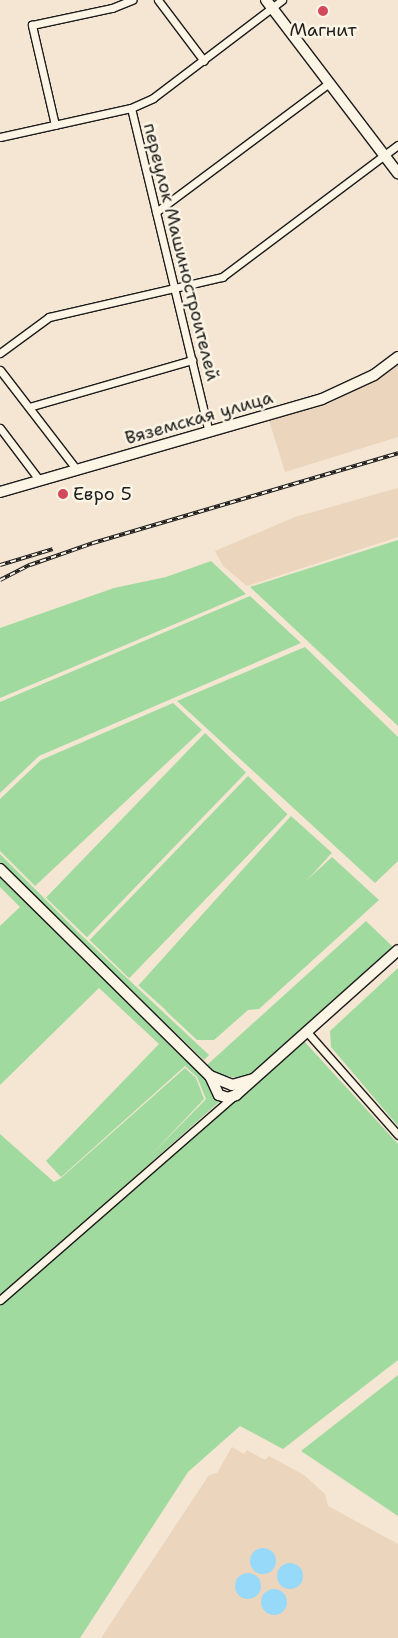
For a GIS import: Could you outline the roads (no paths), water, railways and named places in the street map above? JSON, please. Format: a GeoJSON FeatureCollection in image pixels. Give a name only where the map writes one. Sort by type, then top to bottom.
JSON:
{"type":"FeatureCollection","features":[{"type":"Feature","properties":{"kind":"main road"},"geometry":{"type":"LineString","coordinates":[[269,4],[398,173]]}},
{"type":"Feature","properties":{"kind":"main road","name":"Вяземская улица"},"geometry":{"type":"LineString","coordinates":[[0,492],[322,399],[374,375],[398,357]]}},
{"type":"Feature","properties":{"kind":"main road"},"geometry":{"type":"LineString","coordinates":[[0,870],[210,1076],[219,1095],[228,1098],[236,1095],[398,950]]}},
{"type":"Feature","properties":{"kind":"main road"},"geometry":{"type":"LineString","coordinates":[[210,1076],[232,1085],[253,1079]]}},
{"type":"Feature","properties":{"kind":"street"},"geometry":{"type":"LineString","coordinates":[[55,125],[32,25],[112,8],[132,0]]}},
{"type":"Feature","properties":{"kind":"street"},"geometry":{"type":"LineString","coordinates":[[158,0],[204,61]]}},
{"type":"Feature","properties":{"kind":"street"},"geometry":{"type":"LineString","coordinates":[[0,137],[131,108],[153,98],[204,61],[269,4],[282,0]]}},
{"type":"Feature","properties":{"kind":"street"},"geometry":{"type":"LineString","coordinates":[[156,212],[329,83]]}},
{"type":"Feature","properties":{"kind":"street","name":"переулок Машиностроителей"},"geometry":{"type":"LineString","coordinates":[[131,108],[209,432]]}},
{"type":"Feature","properties":{"kind":"street"},"geometry":{"type":"LineString","coordinates":[[0,353],[49,317],[174,286],[222,277],[234,270],[398,145]]}},
{"type":"Feature","properties":{"kind":"street"},"geometry":{"type":"LineString","coordinates":[[29,407],[192,360]]}},
{"type":"Feature","properties":{"kind":"street"},"geometry":{"type":"LineString","coordinates":[[0,370],[77,470]]}},
{"type":"Feature","properties":{"kind":"street"},"geometry":{"type":"LineString","coordinates":[[0,428],[40,481]]}},
{"type":"Feature","properties":{"kind":"street"},"geometry":{"type":"LineString","coordinates":[[307,1032],[398,1136]]}},
{"type":"Feature","properties":{"kind":"street"},"geometry":{"type":"LineString","coordinates":[[0,1300],[236,1095]]}},
{"type":"Feature","properties":{"kind":"water"},"geometry":{"type":"Polygon","coordinates":[[[263,1548],[272,1552],[276,1561],[272,1570],[263,1574],[254,1570],[250,1561],[254,1552],[263,1548]]]}},
{"type":"Feature","properties":{"kind":"water"},"geometry":{"type":"Polygon","coordinates":[[[290,1563],[299,1567],[303,1576],[299,1585],[290,1589],[281,1585],[277,1576],[281,1567],[290,1563]]]}},
{"type":"Feature","properties":{"kind":"water"},"geometry":{"type":"Polygon","coordinates":[[[248,1573],[257,1577],[261,1586],[257,1595],[248,1599],[239,1595],[235,1586],[239,1577],[248,1573]]]}},
{"type":"Feature","properties":{"kind":"water"},"geometry":{"type":"Polygon","coordinates":[[[274,1589],[283,1593],[287,1602],[283,1611],[274,1615],[265,1611],[261,1602],[265,1593],[274,1589]]]}},
{"type":"Feature","properties":{"kind":"railway"},"geometry":{"type":"LineString","coordinates":[[0,580],[30,565],[93,543],[398,453]]}},
{"type":"Feature","properties":{"kind":"railway"},"geometry":{"type":"LineString","coordinates":[[0,565],[53,549]]}},
{"type":"Feature","properties":{"kind":"place","name":"Магнит"},"geometry":{"type":"Point","coordinates":[323,11]}},
{"type":"Feature","properties":{"kind":"place","name":"Евро 5"},"geometry":{"type":"Point","coordinates":[63,494]}}]}
